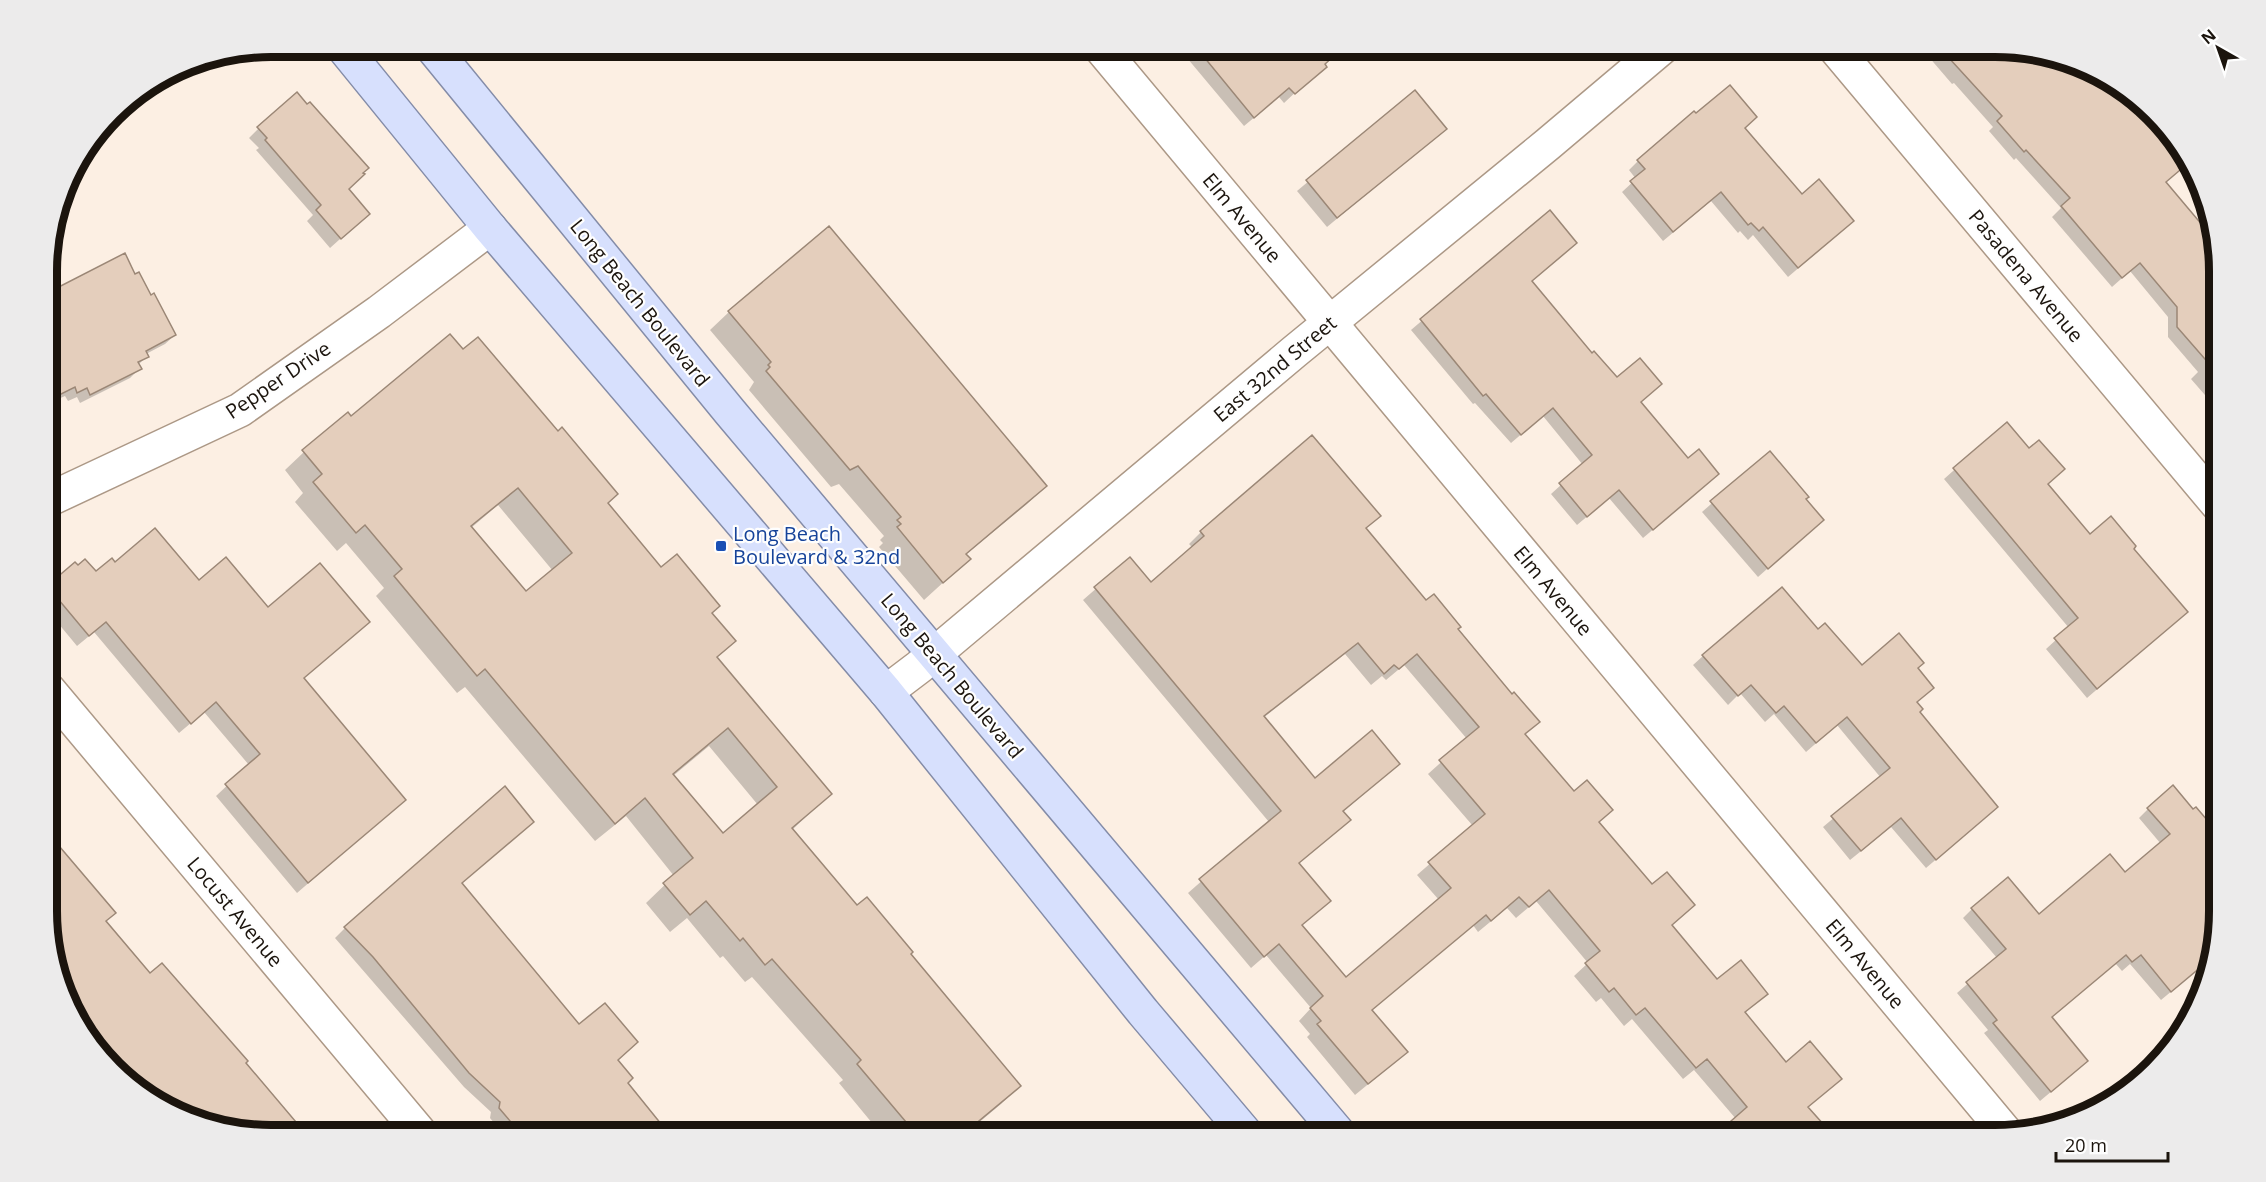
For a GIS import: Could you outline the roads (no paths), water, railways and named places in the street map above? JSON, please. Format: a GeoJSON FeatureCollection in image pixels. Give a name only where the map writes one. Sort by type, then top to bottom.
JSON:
{"type":"FeatureCollection","features":[{"type":"Feature","properties":{"kind":"main road"},"geometry":{"type":"LineString","coordinates":[[351,57],[490,228],[886,692],[1143,1012],[1239,1125]]}},
{"type":"Feature","properties":{"kind":"main road","name":"Long Beach Boulevard"},"geometry":{"type":"LineString","coordinates":[[440,57],[730,412],[1332,1125]]}},
{"type":"Feature","properties":{"kind":"street","name":"Elm Avenue"},"geometry":{"type":"LineString","coordinates":[[1108,57],[2000,1125]]}},
{"type":"Feature","properties":{"kind":"street","name":"East 32nd Street"},"geometry":{"type":"LineString","coordinates":[[886,692],[934,655],[1651,57]]}},
{"type":"Feature","properties":{"kind":"street","name":"Pasadena Avenue"},"geometry":{"type":"LineString","coordinates":[[1842,57],[2209,494]]}},
{"type":"Feature","properties":{"kind":"street","name":"Pepper Drive"},"geometry":{"type":"LineString","coordinates":[[57,496],[240,410],[378,312],[490,228]]}},
{"type":"Feature","properties":{"kind":"street","name":"Locust Avenue"},"geometry":{"type":"LineString","coordinates":[[57,700],[413,1125]]}},
{"type":"Feature","properties":{"kind":"place","name":"Long Beach Boulevard & 32nd"},"geometry":{"type":"Point","coordinates":[721,546]}}]}
